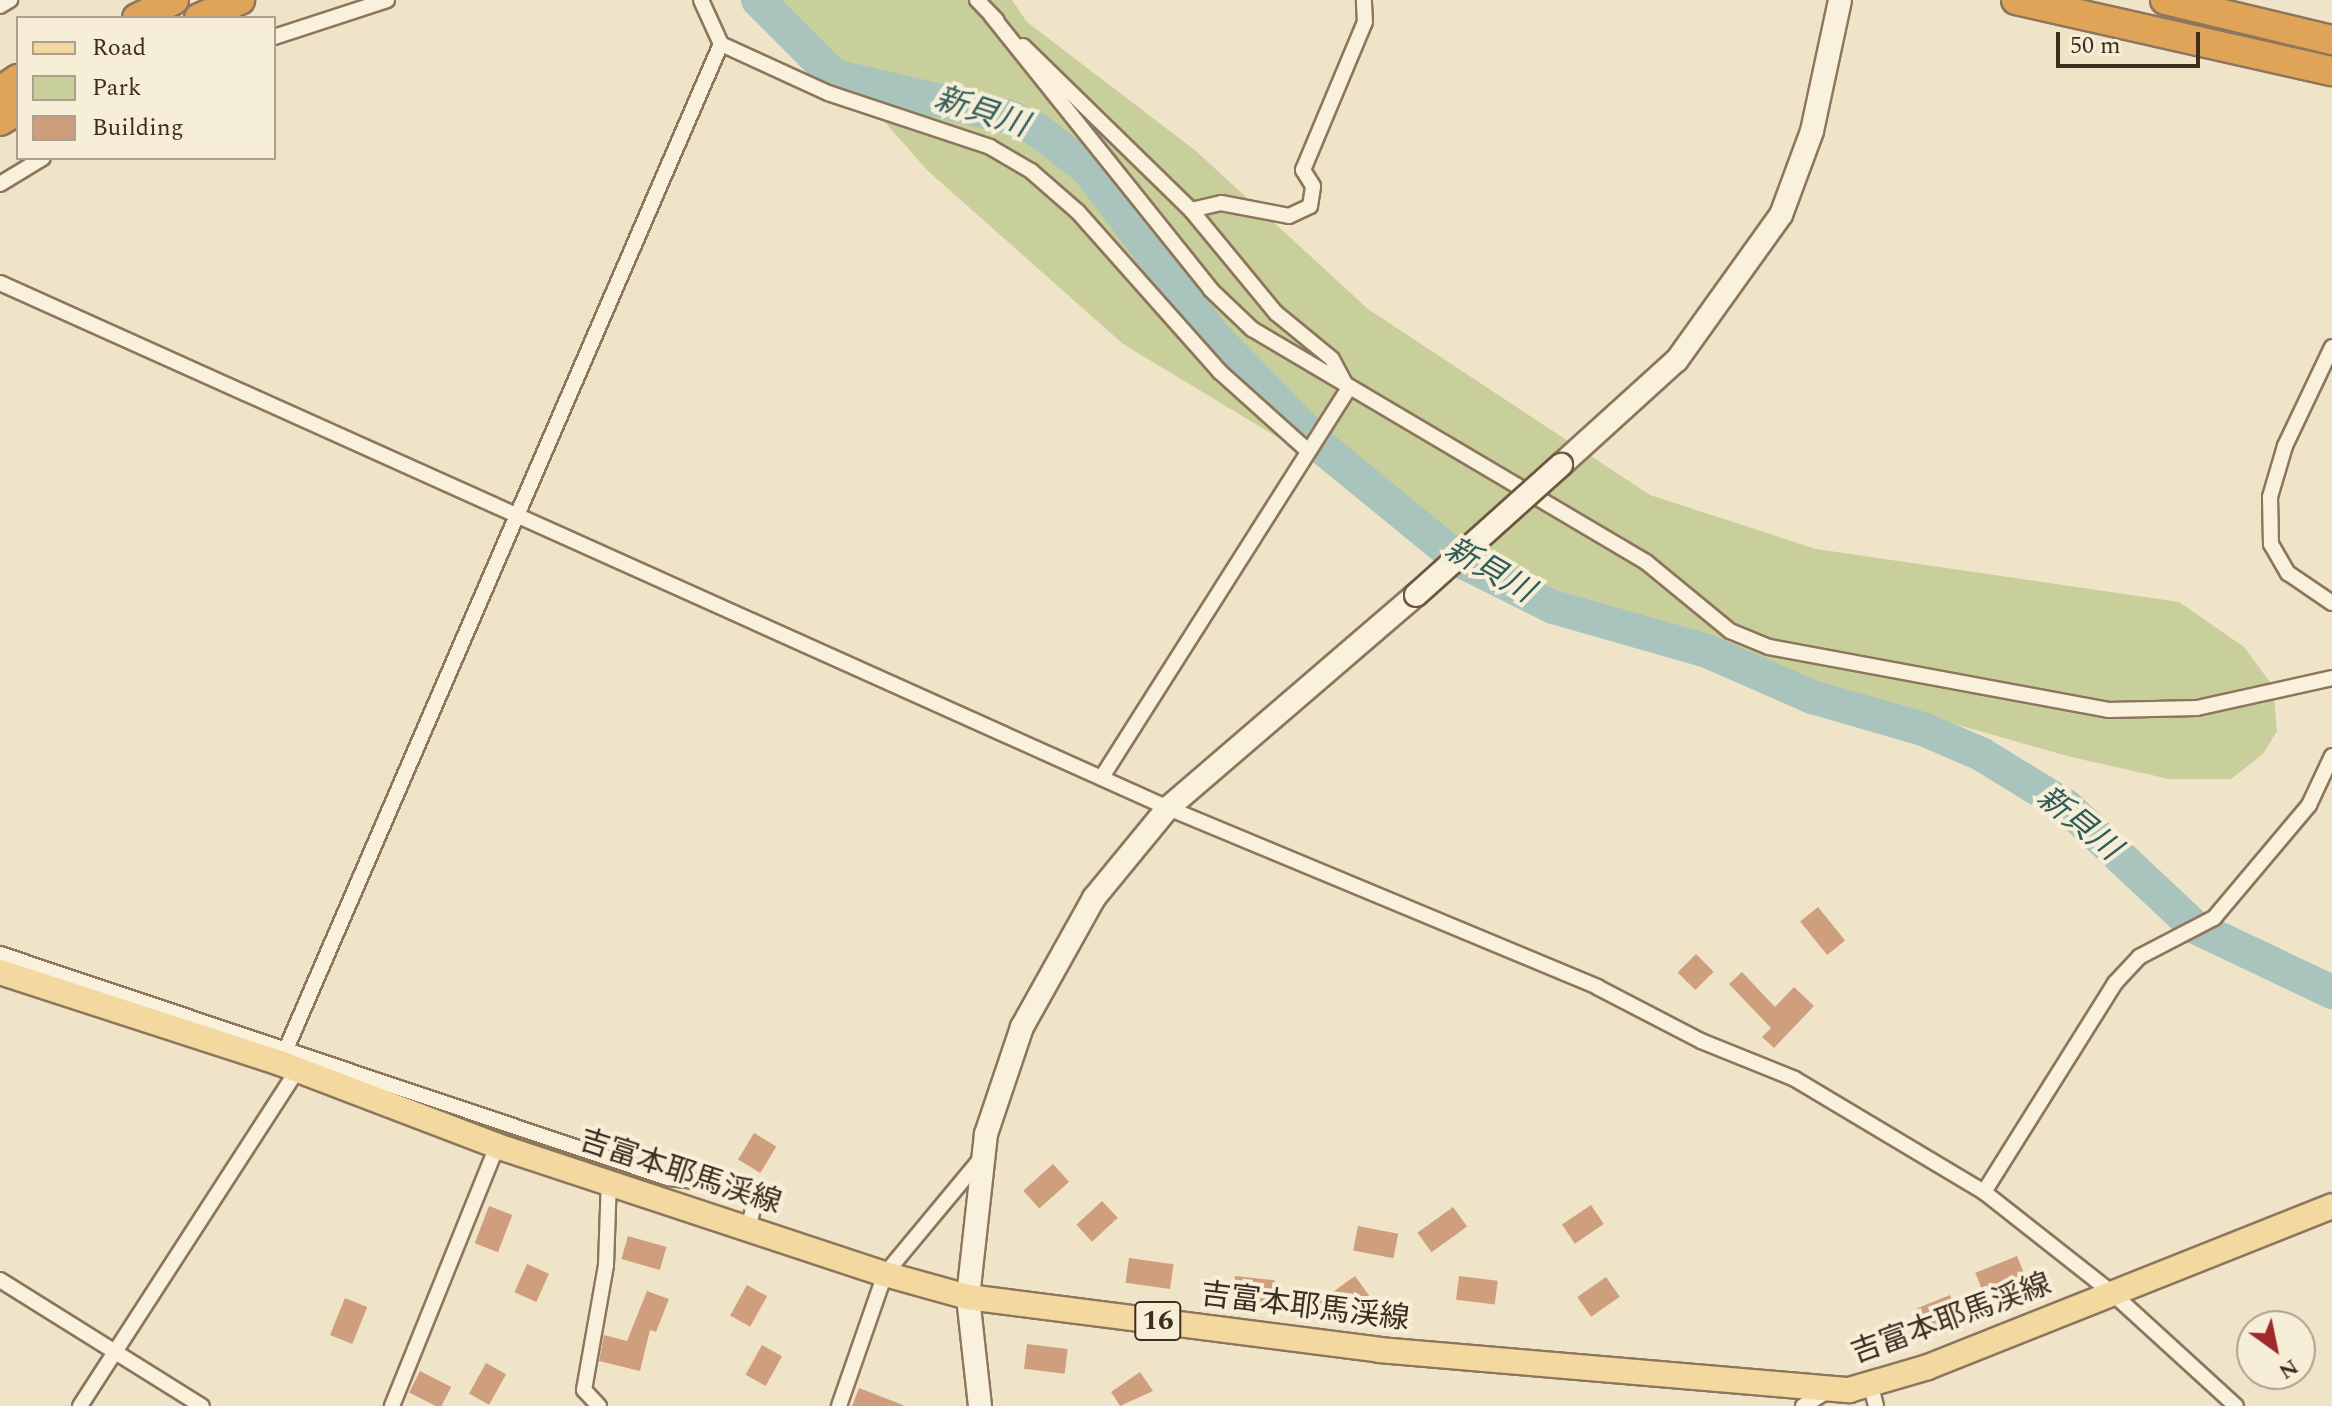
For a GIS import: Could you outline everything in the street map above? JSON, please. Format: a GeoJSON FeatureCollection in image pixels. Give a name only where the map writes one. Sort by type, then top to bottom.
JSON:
{"type":"FeatureCollection","features":[{"type":"Feature","properties":{"kind":"highway"},"geometry":{"type":"LineString","coordinates":[[141,16],[174,0]]}},
{"type":"Feature","properties":{"kind":"highway"},"geometry":{"type":"LineString","coordinates":[[204,16],[240,0]]}},
{"type":"Feature","properties":{"kind":"highway"},"geometry":{"type":"LineString","coordinates":[[2016,0],[2332,71]]}},
{"type":"Feature","properties":{"kind":"highway"},"geometry":{"type":"LineString","coordinates":[[2165,0],[2332,40]]}},
{"type":"Feature","properties":{"kind":"main road","name":"吉富本耶馬渓線"},"geometry":{"type":"LineString","coordinates":[[0,972],[288,1060],[497,1146],[609,1181],[665,1188],[748,1228],[885,1274],[968,1297],[1379,1350],[1854,1396],[2332,1206]]}},
{"type":"Feature","properties":{"kind":"street"},"geometry":{"type":"LineString","coordinates":[[0,6],[10,0]]}},
{"type":"Feature","properties":{"kind":"street"},"geometry":{"type":"LineString","coordinates":[[276,36],[387,0]]}},
{"type":"Feature","properties":{"kind":"street"},"geometry":{"type":"LineString","coordinates":[[701,0],[721,44],[828,93],[990,147],[1031,171],[1078,212],[1220,372],[1308,451]]}},
{"type":"Feature","properties":{"kind":"street"},"geometry":{"type":"LineString","coordinates":[[977,0],[1191,210],[1276,313],[1332,359],[1348,389]]}},
{"type":"Feature","properties":{"kind":"street"},"geometry":{"type":"LineString","coordinates":[[1191,210],[1221,203],[1289,216],[1310,206],[1313,186],[1303,170],[1365,22],[1364,0]]}},
{"type":"Feature","properties":{"kind":"street"},"geometry":{"type":"LineString","coordinates":[[980,1406],[968,1297],[984,1155],[999,1081],[1022,1027],[1094,898],[1168,808],[1416,595],[1677,360],[1781,215],[1812,131],[1840,0]]}},
{"type":"Feature","properties":{"kind":"street"},"geometry":{"type":"LineString","coordinates":[[991,15],[1211,290],[1252,329],[1348,389],[1646,562],[1730,631],[1769,647],[2108,710],[2197,708],[2332,678]]}},
{"type":"Feature","properties":{"kind":"street"},"geometry":{"type":"LineString","coordinates":[[80,1406],[288,1060],[514,518],[721,44]]}},
{"type":"Feature","properties":{"kind":"street"},"geometry":{"type":"LineString","coordinates":[[0,184],[40,160]]}},
{"type":"Feature","properties":{"kind":"street"},"geometry":{"type":"LineString","coordinates":[[0,283],[514,518],[1168,808],[1597,987],[1701,1041],[1795,1079],[1984,1192],[2111,1292],[2236,1406]]}},
{"type":"Feature","properties":{"kind":"street"},"geometry":{"type":"LineString","coordinates":[[2332,347],[2285,446],[2270,497],[2271,544],[2283,564],[2313,595],[2332,603]]}},
{"type":"Feature","properties":{"kind":"street"},"geometry":{"type":"LineString","coordinates":[[1102,777],[1348,389]]}},
{"type":"Feature","properties":{"kind":"street"},"geometry":{"type":"LineString","coordinates":[[1984,1192],[2115,983],[2139,957],[2214,918],[2309,805],[2332,756]]}},
{"type":"Feature","properties":{"kind":"street"},"geometry":{"type":"LineString","coordinates":[[0,954],[288,1060],[665,1188],[757,1193],[748,1228]]}},
{"type":"Feature","properties":{"kind":"street"},"geometry":{"type":"LineString","coordinates":[[392,1406],[497,1146]]}},
{"type":"Feature","properties":{"kind":"street"},"geometry":{"type":"LineString","coordinates":[[839,1406],[885,1274],[984,1155]]}},
{"type":"Feature","properties":{"kind":"street"},"geometry":{"type":"LineString","coordinates":[[599,1406],[584,1390],[606,1265],[609,1181]]}},
{"type":"Feature","properties":{"kind":"street"},"geometry":{"type":"LineString","coordinates":[[0,1280],[202,1406]]}},
{"type":"Feature","properties":{"kind":"street"},"geometry":{"type":"LineString","coordinates":[[1803,1406],[1854,1396]]}},
{"type":"Feature","properties":{"kind":"green space"},"geometry":{"type":"Polygon","coordinates":[[[777,0],[1012,0],[1027,22],[1196,151],[1368,309],[1650,495],[1816,549],[2179,602],[2244,647],[2273,686],[2277,731],[2263,754],[2231,779],[2169,779],[2071,757],[1676,645],[1441,536],[1123,344],[928,171],[777,0]]]}},
{"type":"Feature","properties":{"kind":"building"},"geometry":{"type":"Polygon","coordinates":[[[1818,907],[1845,940],[1827,955],[1800,921],[1818,907]]]}},
{"type":"Feature","properties":{"kind":"building"},"geometry":{"type":"Polygon","coordinates":[[[1696,954],[1714,972],[1695,990],[1678,972],[1696,954]]]}},
{"type":"Feature","properties":{"kind":"building"},"geometry":{"type":"Polygon","coordinates":[[[1742,972],[1775,1007],[1794,987],[1814,1006],[1774,1048],[1762,1037],[1771,1028],[1729,984],[1742,972]]]}},
{"type":"Feature","properties":{"kind":"building"},"geometry":{"type":"Polygon","coordinates":[[[754,1133],[776,1146],[760,1173],[738,1160],[754,1133]]]}},
{"type":"Feature","properties":{"kind":"building"},"geometry":{"type":"Polygon","coordinates":[[[1053,1164],[1069,1182],[1039,1209],[1023,1191],[1053,1164]]]}},
{"type":"Feature","properties":{"kind":"building"},"geometry":{"type":"Polygon","coordinates":[[[1102,1201],[1118,1218],[1092,1242],[1076,1225],[1102,1201]]]}},
{"type":"Feature","properties":{"kind":"building"},"geometry":{"type":"Polygon","coordinates":[[[1591,1205],[1604,1224],[1575,1244],[1562,1225],[1591,1205]]]}},
{"type":"Feature","properties":{"kind":"building"},"geometry":{"type":"Polygon","coordinates":[[[489,1206],[512,1215],[498,1252],[475,1243],[489,1206]]]}},
{"type":"Feature","properties":{"kind":"building"},"geometry":{"type":"Polygon","coordinates":[[[1453,1207],[1467,1226],[1432,1252],[1417,1233],[1453,1207]]]}},
{"type":"Feature","properties":{"kind":"building"},"geometry":{"type":"Polygon","coordinates":[[[1358,1226],[1398,1234],[1393,1258],[1353,1251],[1358,1226]]]}},
{"type":"Feature","properties":{"kind":"building"},"geometry":{"type":"Polygon","coordinates":[[[628,1236],[666,1247],[660,1270],[621,1259],[628,1236]]]}},
{"type":"Feature","properties":{"kind":"building"},"geometry":{"type":"Polygon","coordinates":[[[2017,1256],[2026,1278],[1984,1295],[1975,1273],[2017,1256]]]}},
{"type":"Feature","properties":{"kind":"building"},"geometry":{"type":"Polygon","coordinates":[[[1129,1258],[1174,1264],[1170,1289],[1126,1283],[1129,1258]]]}},
{"type":"Feature","properties":{"kind":"building"},"geometry":{"type":"Polygon","coordinates":[[[527,1264],[549,1274],[536,1302],[514,1292],[527,1264]]]}},
{"type":"Feature","properties":{"kind":"building"},"geometry":{"type":"Polygon","coordinates":[[[1235,1276],[1275,1280],[1272,1305],[1232,1301],[1235,1276]]]}},
{"type":"Feature","properties":{"kind":"building"},"geometry":{"type":"Polygon","coordinates":[[[1355,1276],[1369,1295],[1334,1321],[1319,1302],[1355,1276]]]}},
{"type":"Feature","properties":{"kind":"building"},"geometry":{"type":"Polygon","coordinates":[[[1459,1276],[1498,1281],[1495,1305],[1456,1300],[1459,1276]]]}},
{"type":"Feature","properties":{"kind":"building"},"geometry":{"type":"Polygon","coordinates":[[[1606,1277],[1620,1297],[1591,1317],[1577,1297],[1606,1277]]]}},
{"type":"Feature","properties":{"kind":"building"},"geometry":{"type":"Polygon","coordinates":[[[747,1285],[767,1296],[750,1327],[730,1316],[747,1285]]]}},
{"type":"Feature","properties":{"kind":"building"},"geometry":{"type":"Polygon","coordinates":[[[647,1291],[669,1299],[656,1332],[650,1330],[640,1371],[599,1361],[604,1335],[627,1341],[647,1291]]]}},
{"type":"Feature","properties":{"kind":"building"},"geometry":{"type":"Polygon","coordinates":[[[1950,1295],[1959,1317],[1926,1331],[1917,1308],[1950,1295]]]}},
{"type":"Feature","properties":{"kind":"building"},"geometry":{"type":"Polygon","coordinates":[[[345,1298],[367,1307],[352,1344],[330,1335],[345,1298]]]}},
{"type":"Feature","properties":{"kind":"building"},"geometry":{"type":"Polygon","coordinates":[[[1027,1344],[1068,1349],[1065,1374],[1024,1369],[1027,1344]]]}},
{"type":"Feature","properties":{"kind":"building"},"geometry":{"type":"Polygon","coordinates":[[[762,1345],[782,1356],[766,1386],[746,1375],[762,1345]]]}},
{"type":"Feature","properties":{"kind":"building"},"geometry":{"type":"Polygon","coordinates":[[[486,1363],[506,1374],[489,1405],[469,1394],[486,1363]]]}},
{"type":"Feature","properties":{"kind":"building"},"geometry":{"type":"Polygon","coordinates":[[[420,1371],[451,1387],[441,1406],[409,1392],[420,1371]]]}},
{"type":"Feature","properties":{"kind":"building"},"geometry":{"type":"Polygon","coordinates":[[[1140,1372],[1153,1391],[1120,1406],[1111,1392],[1140,1372]]]}},
{"type":"Feature","properties":{"kind":"building"},"geometry":{"type":"Polygon","coordinates":[[[859,1388],[903,1405],[903,1406],[852,1406],[859,1388]]]}},
{"type":"Feature","properties":{"kind":"waterway","name":"新貝川"},"geometry":{"type":"LineString","coordinates":[[758,0],[834,76],[1009,117],[1036,129],[1088,169],[1213,335],[1324,449],[1461,561],[1553,607],[1707,651],[1812,697],[1923,729],[1981,754],[2066,806],[2195,927],[2332,992]]}}]}
